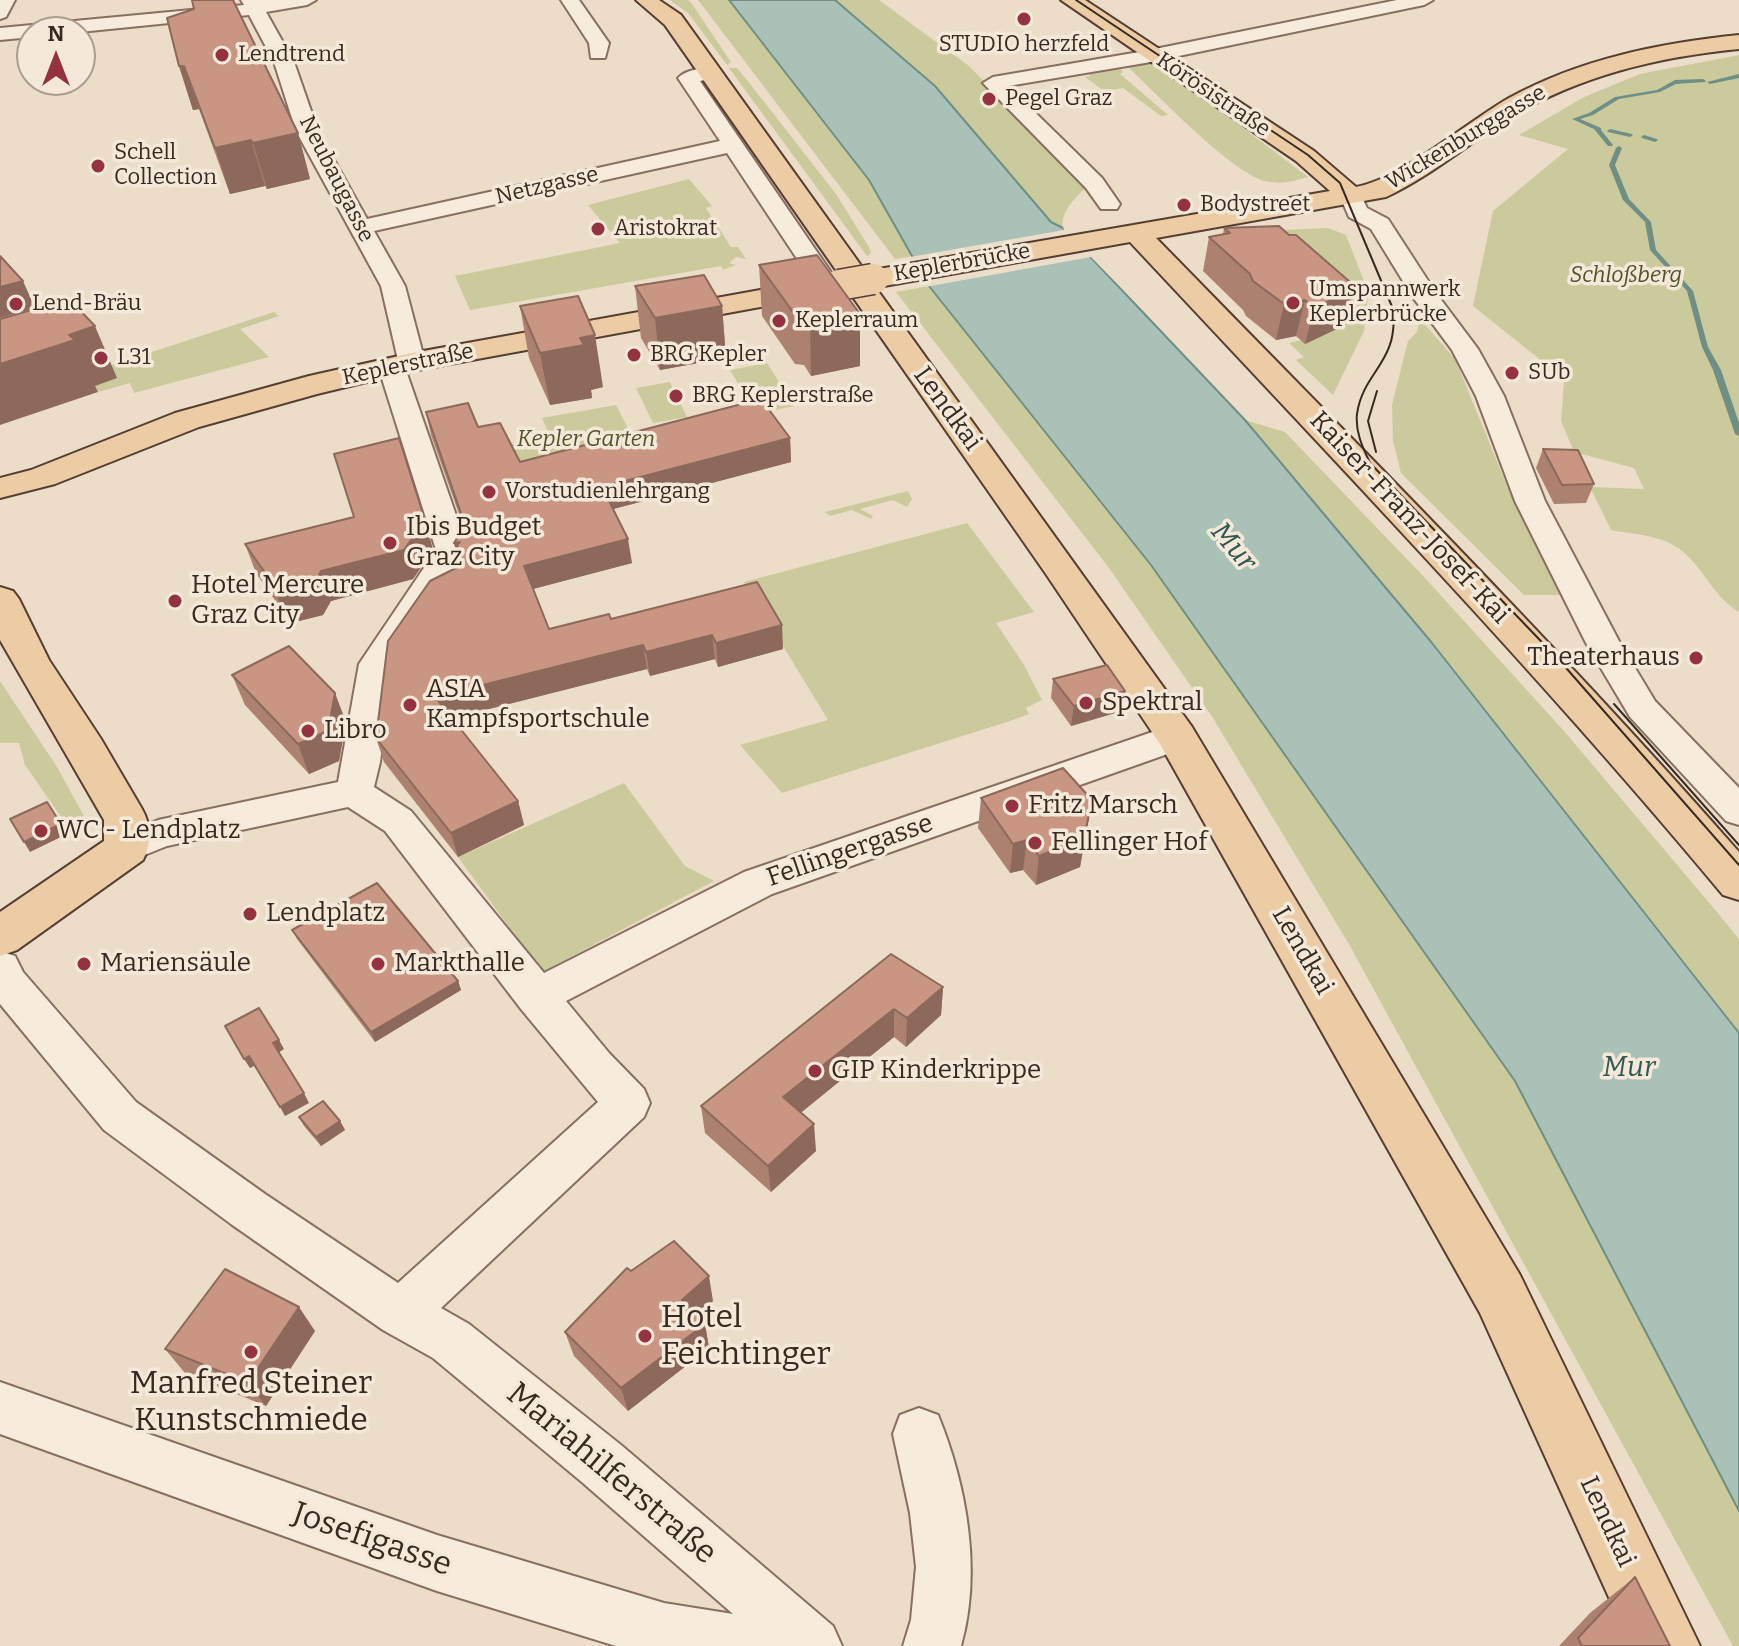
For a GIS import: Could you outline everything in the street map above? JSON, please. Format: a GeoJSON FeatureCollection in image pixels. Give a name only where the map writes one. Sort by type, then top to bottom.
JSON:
{"type":"FeatureCollection","features":[{"type":"Feature","properties":{"kind":"main road","name":"Lendkai"},"geometry":{"type":"LineString","coordinates":[[646,0],[673,20],[712,73],[846,284],[1061,568],[1177,737],[1500,1294],[1666,1646]]}},
{"type":"Feature","properties":{"kind":"main road","name":"Körösistraße"},"geometry":{"type":"LineString","coordinates":[[1071,0],[1319,166],[1354,204]]}},
{"type":"Feature","properties":{"kind":"main road","name":"Wickenburggasse"},"geometry":{"type":"LineString","coordinates":[[1095,239],[1354,204],[1395,183],[1510,107],[1573,77],[1641,57],[1739,42]]}},
{"type":"Feature","properties":{"kind":"main road","name":"Kaiser-Franz-Josef-Kai"},"geometry":{"type":"LineString","coordinates":[[1135,232],[1491,604],[1653,782],[1739,883]]}},
{"type":"Feature","properties":{"kind":"main road","name":"Keplerbrücke"},"geometry":{"type":"LineString","coordinates":[[846,284],[1095,239]]}},
{"type":"Feature","properties":{"kind":"main road","name":"Keplerstraße"},"geometry":{"type":"LineString","coordinates":[[0,488],[43,477],[187,420],[401,364],[846,284]]}},
{"type":"Feature","properties":{"kind":"main road"},"geometry":{"type":"LineString","coordinates":[[0,599],[30,662],[86,749],[126,820],[127,848],[0,937]]}},
{"type":"Feature","properties":{"kind":"street"},"geometry":{"type":"LineString","coordinates":[[0,13],[6,0]]}},
{"type":"Feature","properties":{"kind":"street"},"geometry":{"type":"LineString","coordinates":[[0,34],[163,19],[254,4],[307,0]]}},
{"type":"Feature","properties":{"kind":"street"},"geometry":{"type":"LineString","coordinates":[[570,0],[599,43],[598,54]]}},
{"type":"Feature","properties":{"kind":"street"},"geometry":{"type":"LineString","coordinates":[[1109,204],[1094,183],[993,83],[1424,0]]}},
{"type":"Feature","properties":{"kind":"street","name":"Neubaugasse"},"geometry":{"type":"LineString","coordinates":[[254,4],[284,62],[307,131],[393,286],[401,364],[452,550],[376,664],[362,762],[354,792]]}},
{"type":"Feature","properties":{"kind":"street","name":"Lendkai"},"geometry":{"type":"LineString","coordinates":[[712,73],[688,78],[733,145],[846,284]]}},
{"type":"Feature","properties":{"kind":"street","name":"Netzgasse"},"geometry":{"type":"LineString","coordinates":[[361,227],[733,145]]}},
{"type":"Feature","properties":{"kind":"street"},"geometry":{"type":"LineString","coordinates":[[1354,204],[1380,224],[1425,296],[1465,349],[1490,396],[1530,501],[1603,643],[1642,709],[1739,811]]}},
{"type":"Feature","properties":{"kind":"street","name":"Fellingergasse"},"geometry":{"type":"LineString","coordinates":[[536,997],[758,883],[1177,737]]}},
{"type":"Feature","properties":{"kind":"street"},"geometry":{"type":"LineString","coordinates":[[0,968],[7,983],[120,1116],[401,1313],[628,1103],[536,997],[398,821],[354,792],[158,834],[127,848]]}},
{"type":"Feature","properties":{"kind":"street","name":"Mariahilferstraße"},"geometry":{"type":"LineString","coordinates":[[401,1313],[451,1341],[602,1464],[779,1642]]}},
{"type":"Feature","properties":{"kind":"street","name":"Josefigasse"},"geometry":{"type":"LineString","coordinates":[[0,1408],[437,1563],[664,1632],[779,1642]]}},
{"type":"Feature","properties":{"kind":"street"},"geometry":{"type":"LineString","coordinates":[[919,1434],[937,1514],[944,1591],[941,1623],[932,1646]]}},
{"type":"Feature","properties":{"kind":"green space"},"geometry":{"type":"Polygon","coordinates":[[[670,0],[688,0],[692,4],[731,62],[727,65],[688,13],[670,0]]]}},
{"type":"Feature","properties":{"kind":"green space"},"geometry":{"type":"Polygon","coordinates":[[[698,0],[729,0],[869,180],[914,256],[895,259],[698,0]]]}},
{"type":"Feature","properties":{"kind":"green space"},"geometry":{"type":"Polygon","coordinates":[[[835,0],[879,0],[969,66],[1087,187],[1066,211],[1063,227],[1051,222],[935,86],[835,0]]]}},
{"type":"Feature","properties":{"kind":"green space","name":"Schloßberg"},"geometry":{"type":"Polygon","coordinates":[[[1739,55],[1739,612],[1722,598],[1678,548],[1654,538],[1611,530],[1590,487],[1644,489],[1634,468],[1574,452],[1561,421],[1564,383],[1548,366],[1473,306],[1493,211],[1568,149],[1519,135],[1584,97],[1640,74],[1739,55]]]}},
{"type":"Feature","properties":{"kind":"green space"},"geometry":{"type":"Polygon","coordinates":[[[1142,62],[1157,65],[1154,66],[1308,177],[1287,182],[1265,181],[1232,163],[1125,64],[1142,62]]]}},
{"type":"Feature","properties":{"kind":"green space"},"geometry":{"type":"Polygon","coordinates":[[[729,68],[737,68],[836,194],[871,253],[867,256],[729,68]]]}},
{"type":"Feature","properties":{"kind":"green space"},"geometry":{"type":"Polygon","coordinates":[[[1119,68],[1123,72],[1120,74],[1168,115],[1161,116],[1123,88],[1104,91],[1085,77],[1090,76],[1087,73],[1119,68]]]}},
{"type":"Feature","properties":{"kind":"green space"},"geometry":{"type":"Polygon","coordinates":[[[689,179],[712,206],[706,208],[731,247],[738,247],[746,259],[736,257],[729,263],[736,265],[723,270],[721,266],[470,310],[455,276],[620,243],[588,205],[689,179]]]}},
{"type":"Feature","properties":{"kind":"green space"},"geometry":{"type":"Polygon","coordinates":[[[1328,228],[1346,235],[1367,289],[1343,288],[1280,230],[1328,228]]]}},
{"type":"Feature","properties":{"kind":"green space"},"geometry":{"type":"Polygon","coordinates":[[[929,286],[1151,565],[1515,1081],[1739,1511],[1739,1646],[1733,1646],[1350,946],[1213,718],[1109,568],[896,292],[929,286]]]}},
{"type":"Feature","properties":{"kind":"green space"},"geometry":{"type":"Polygon","coordinates":[[[1338,291],[1368,295],[1364,331],[1333,395],[1296,360],[1304,357],[1289,343],[1301,340],[1351,301],[1338,291]]]}},
{"type":"Feature","properties":{"kind":"green space"},"geometry":{"type":"Polygon","coordinates":[[[274,312],[279,316],[240,329],[269,357],[134,393],[130,383],[98,392],[92,387],[106,367],[274,312]]]}},
{"type":"Feature","properties":{"kind":"green space"},"geometry":{"type":"Polygon","coordinates":[[[1420,319],[1455,359],[1503,476],[1562,595],[1524,595],[1401,473],[1393,441],[1392,405],[1408,341],[1417,332],[1420,319]]]}},
{"type":"Feature","properties":{"kind":"green space"},"geometry":{"type":"Polygon","coordinates":[[[767,363],[794,406],[756,414],[730,370],[767,363]]]}},
{"type":"Feature","properties":{"kind":"green space"},"geometry":{"type":"Polygon","coordinates":[[[670,382],[687,417],[653,423],[636,388],[670,382]]]}},
{"type":"Feature","properties":{"kind":"green space","name":"Kepler Garten"},"geometry":{"type":"Polygon","coordinates":[[[616,405],[635,442],[525,486],[505,446],[534,439],[539,451],[555,448],[542,418],[616,405]]]}},
{"type":"Feature","properties":{"kind":"green space"},"geometry":{"type":"Polygon","coordinates":[[[1245,420],[1285,432],[1425,578],[1564,731],[1739,939],[1739,1033],[1432,643],[1245,420]]]}},
{"type":"Feature","properties":{"kind":"green space"},"geometry":{"type":"Polygon","coordinates":[[[908,491],[912,499],[907,507],[893,500],[860,509],[873,516],[871,519],[852,510],[830,516],[825,512],[908,491]]]}},
{"type":"Feature","properties":{"kind":"green space"},"geometry":{"type":"Polygon","coordinates":[[[967,523],[1034,612],[996,623],[1024,665],[1042,700],[1026,708],[1029,714],[1010,721],[782,793],[740,745],[828,720],[744,582],[967,523]]]}},
{"type":"Feature","properties":{"kind":"green space"},"geometry":{"type":"Polygon","coordinates":[[[0,681],[57,767],[84,816],[84,825],[71,831],[25,765],[19,743],[0,743],[0,681]]]}},
{"type":"Feature","properties":{"kind":"green space"},"geometry":{"type":"Polygon","coordinates":[[[624,783],[685,866],[714,881],[542,972],[458,857],[624,783]]]}},
{"type":"Feature","properties":{"kind":"water","name":"Mur"},"geometry":{"type":"Polygon","coordinates":[[[729,0],[835,0],[935,86],[1051,222],[1063,228],[1245,420],[1432,643],[1739,1033],[1739,1511],[1515,1081],[1151,565],[929,286],[869,180],[729,0]]]}},
{"type":"Feature","properties":{"kind":"pier"},"geometry":{"type":"Polygon","coordinates":[[[1062,222],[1238,407],[1091,257],[925,287],[910,257],[1064,230],[1062,222]]]}},
{"type":"Feature","properties":{"kind":"building"},"geometry":{"type":"Polygon","coordinates":[[[192,0],[233,0],[298,133],[215,148],[184,66],[179,66],[167,18],[194,9],[192,0]]]}},
{"type":"Feature","properties":{"kind":"building"},"geometry":{"type":"Polygon","coordinates":[[[1279,226],[1289,235],[1296,235],[1354,289],[1314,308],[1305,300],[1284,304],[1253,281],[1250,274],[1209,237],[1230,233],[1224,228],[1279,226]]]}},
{"type":"Feature","properties":{"kind":"building"},"geometry":{"type":"Polygon","coordinates":[[[817,255],[860,314],[810,325],[802,314],[793,312],[759,265],[817,255]]]}},
{"type":"Feature","properties":{"kind":"building"},"geometry":{"type":"Polygon","coordinates":[[[0,256],[23,281],[0,287],[0,256]]]}},
{"type":"Feature","properties":{"kind":"building"},"geometry":{"type":"Polygon","coordinates":[[[704,275],[722,306],[655,318],[635,286],[704,275]]]}},
{"type":"Feature","properties":{"kind":"building"},"geometry":{"type":"Polygon","coordinates":[[[578,296],[595,335],[580,338],[584,345],[540,353],[520,306],[578,296]]]}},
{"type":"Feature","properties":{"kind":"building"},"geometry":{"type":"Polygon","coordinates":[[[69,299],[95,326],[69,335],[75,340],[0,364],[0,319],[69,299]]]}},
{"type":"Feature","properties":{"kind":"building"},"geometry":{"type":"Polygon","coordinates":[[[761,399],[790,438],[602,487],[628,539],[524,566],[549,629],[609,614],[611,619],[757,582],[782,625],[716,643],[712,635],[646,652],[643,645],[435,697],[518,801],[451,833],[376,738],[388,641],[430,581],[464,564],[457,545],[460,542],[454,543],[465,525],[426,412],[468,403],[478,427],[500,423],[520,462],[761,399]]]}},
{"type":"Feature","properties":{"kind":"building"},"geometry":{"type":"Polygon","coordinates":[[[399,438],[425,520],[404,550],[321,571],[313,586],[288,591],[285,580],[272,583],[245,544],[354,517],[334,454],[399,438]]]}},
{"type":"Feature","properties":{"kind":"building"},"geometry":{"type":"Polygon","coordinates":[[[1543,449],[1578,450],[1594,484],[1562,485],[1543,449]]]}},
{"type":"Feature","properties":{"kind":"building"},"geometry":{"type":"Polygon","coordinates":[[[289,646],[335,693],[328,731],[298,744],[232,675],[289,646]]]}},
{"type":"Feature","properties":{"kind":"building"},"geometry":{"type":"Polygon","coordinates":[[[1107,665],[1125,691],[1074,706],[1053,679],[1107,665]]]}},
{"type":"Feature","properties":{"kind":"building"},"geometry":{"type":"Polygon","coordinates":[[[1063,768],[1092,800],[1084,838],[1039,856],[1027,840],[1013,844],[981,798],[1063,768]]]}},
{"type":"Feature","properties":{"kind":"building"},"geometry":{"type":"Polygon","coordinates":[[[47,802],[61,824],[24,842],[10,819],[47,802]]]}},
{"type":"Feature","properties":{"kind":"building","name":"Markthalle"},"geometry":{"type":"Polygon","coordinates":[[[377,883],[458,981],[371,1032],[292,930],[377,883]]]}},
{"type":"Feature","properties":{"kind":"building"},"geometry":{"type":"Polygon","coordinates":[[[891,954],[943,987],[907,1018],[894,1009],[783,1097],[814,1124],[768,1166],[701,1106],[891,954]]]}},
{"type":"Feature","properties":{"kind":"building"},"geometry":{"type":"Polygon","coordinates":[[[259,1008],[279,1040],[273,1043],[304,1093],[280,1107],[249,1056],[244,1059],[225,1026],[259,1008]]]}},
{"type":"Feature","properties":{"kind":"building"},"geometry":{"type":"Polygon","coordinates":[[[323,1101],[340,1121],[316,1137],[299,1117],[323,1101]]]}},
{"type":"Feature","properties":{"kind":"building","name":"Hotel Feichtinger"},"geometry":{"type":"Polygon","coordinates":[[[674,1241],[709,1276],[682,1300],[705,1324],[621,1388],[565,1332],[627,1268],[631,1271],[674,1241]]]}},
{"type":"Feature","properties":{"kind":"building"},"geometry":{"type":"Polygon","coordinates":[[[225,1269],[299,1307],[248,1383],[165,1349],[225,1269]]]}},
{"type":"Feature","properties":{"kind":"building"},"geometry":{"type":"Polygon","coordinates":[[[1635,1577],[1670,1646],[1582,1646],[1578,1638],[1635,1577]]]}},
{"type":"Feature","properties":{"kind":"waterway"},"geometry":{"type":"LineString","coordinates":[[1710,82],[1739,76]]}},
{"type":"Feature","properties":{"kind":"waterway"},"geometry":{"type":"LineString","coordinates":[[1599,129],[1575,119],[1591,114],[1617,98],[1658,91],[1675,82],[1703,81]]}},
{"type":"Feature","properties":{"kind":"waterway"},"geometry":{"type":"LineString","coordinates":[[1597,129],[1610,145]]}},
{"type":"Feature","properties":{"kind":"waterway"},"geometry":{"type":"LineString","coordinates":[[1610,131],[1630,135]]}},
{"type":"Feature","properties":{"kind":"waterway"},"geometry":{"type":"LineString","coordinates":[[1644,137],[1655,140]]}},
{"type":"Feature","properties":{"kind":"waterway"},"geometry":{"type":"LineString","coordinates":[[1619,148],[1612,165],[1626,200],[1648,222],[1653,250],[1690,291],[1705,347],[1717,370],[1739,434]]}},
{"type":"Feature","properties":{"kind":"tram line"},"geometry":{"type":"LineString","coordinates":[[1076,0],[1308,155],[1340,183],[1393,309],[1391,342],[1366,387],[1357,414],[1358,433],[1370,463],[1560,661],[1739,865]]}},
{"type":"Feature","properties":{"kind":"tram line"},"geometry":{"type":"LineString","coordinates":[[1376,452],[1368,421],[1377,391]]}},
{"type":"Feature","properties":{"kind":"tram line"},"geometry":{"type":"LineString","coordinates":[[1614,704],[1739,845]]}},
{"type":"Feature","properties":{"kind":"place","name":"STUDIO herzfeld"},"geometry":{"type":"Point","coordinates":[1024,19]}},
{"type":"Feature","properties":{"kind":"place","name":"Lendtrend"},"geometry":{"type":"Point","coordinates":[222,55]}},
{"type":"Feature","properties":{"kind":"place","name":"Pegel Graz"},"geometry":{"type":"Point","coordinates":[989,99]}},
{"type":"Feature","properties":{"kind":"place","name":"Schell Collection"},"geometry":{"type":"Point","coordinates":[98,166]}},
{"type":"Feature","properties":{"kind":"place","name":"Bodystreet"},"geometry":{"type":"Point","coordinates":[1184,205]}},
{"type":"Feature","properties":{"kind":"place","name":"Aristokrat"},"geometry":{"type":"Point","coordinates":[598,229]}},
{"type":"Feature","properties":{"kind":"place","name":"Umspannwerk Keplerbrücke"},"geometry":{"type":"Point","coordinates":[1293,303]}},
{"type":"Feature","properties":{"kind":"place","name":"Lend-Bräu"},"geometry":{"type":"Point","coordinates":[16,304]}},
{"type":"Feature","properties":{"kind":"place","name":"Keplerraum"},"geometry":{"type":"Point","coordinates":[779,321]}},
{"type":"Feature","properties":{"kind":"place","name":"BRG Kepler"},"geometry":{"type":"Point","coordinates":[634,355]}},
{"type":"Feature","properties":{"kind":"place","name":"L31"},"geometry":{"type":"Point","coordinates":[101,358]}},
{"type":"Feature","properties":{"kind":"place","name":"SUb"},"geometry":{"type":"Point","coordinates":[1512,373]}},
{"type":"Feature","properties":{"kind":"place","name":"BRG Keplerstraße"},"geometry":{"type":"Point","coordinates":[676,396]}},
{"type":"Feature","properties":{"kind":"place","name":"Vorstudienlehrgang"},"geometry":{"type":"Point","coordinates":[489,492]}},
{"type":"Feature","properties":{"kind":"place","name":"Ibis Budget Graz City"},"geometry":{"type":"Point","coordinates":[390,543]}},
{"type":"Feature","properties":{"kind":"place","name":"Hotel Mercure Graz City"},"geometry":{"type":"Point","coordinates":[175,601]}},
{"type":"Feature","properties":{"kind":"place","name":"Theaterhaus"},"geometry":{"type":"Point","coordinates":[1696,658]}},
{"type":"Feature","properties":{"kind":"place","name":"Spektral"},"geometry":{"type":"Point","coordinates":[1086,703]}},
{"type":"Feature","properties":{"kind":"place","name":"ASIA Kampfsportschule"},"geometry":{"type":"Point","coordinates":[410,705]}},
{"type":"Feature","properties":{"kind":"place","name":"Libro"},"geometry":{"type":"Point","coordinates":[308,731]}},
{"type":"Feature","properties":{"kind":"place","name":"Fritz Marsch"},"geometry":{"type":"Point","coordinates":[1012,806]}},
{"type":"Feature","properties":{"kind":"place","name":"WC - Lendplatz"},"geometry":{"type":"Point","coordinates":[41,831]}},
{"type":"Feature","properties":{"kind":"place","name":"Fellinger Hof"},"geometry":{"type":"Point","coordinates":[1035,843]}},
{"type":"Feature","properties":{"kind":"place","name":"Lendplatz"},"geometry":{"type":"Point","coordinates":[250,914]}},
{"type":"Feature","properties":{"kind":"place","name":"Mariensäule"},"geometry":{"type":"Point","coordinates":[84,964]}},
{"type":"Feature","properties":{"kind":"place","name":"Markthalle"},"geometry":{"type":"Point","coordinates":[378,964]}},
{"type":"Feature","properties":{"kind":"place","name":"GIP Kinderkrippe"},"geometry":{"type":"Point","coordinates":[815,1071]}},
{"type":"Feature","properties":{"kind":"place","name":"Hotel Feichtinger"},"geometry":{"type":"Point","coordinates":[645,1336]}},
{"type":"Feature","properties":{"kind":"place","name":"Manfred Steiner Kunstschmiede"},"geometry":{"type":"Point","coordinates":[251,1352]}}]}
